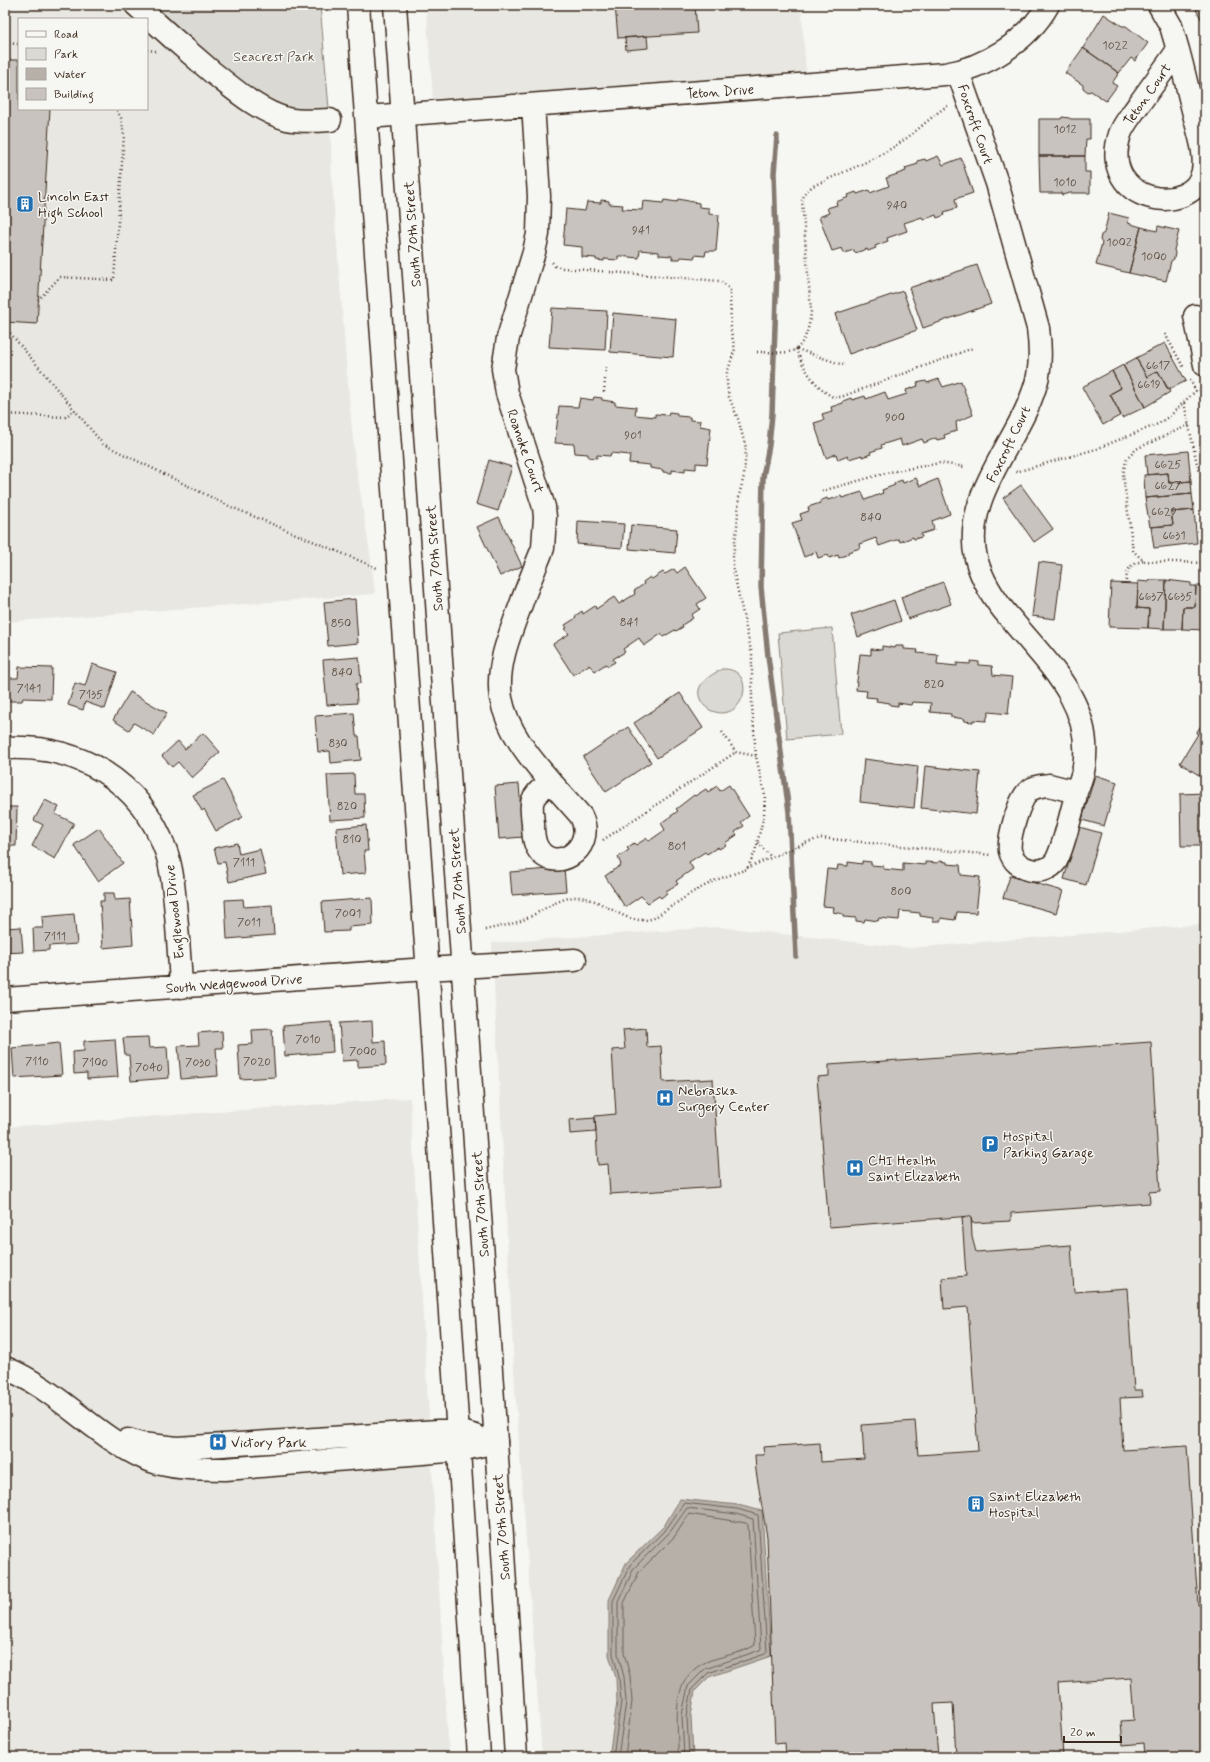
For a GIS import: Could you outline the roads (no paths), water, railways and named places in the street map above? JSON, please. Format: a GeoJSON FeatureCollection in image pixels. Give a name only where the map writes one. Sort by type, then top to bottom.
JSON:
{"type":"FeatureCollection","features":[{"type":"Feature","properties":{"kind":"main road"},"geometry":{"type":"LineString","coordinates":[[136,5],[215,74],[238,93],[258,106],[275,115],[288,119],[307,121],[330,120]]}},
{"type":"Feature","properties":{"kind":"main road"},"geometry":{"type":"LineString","coordinates":[[358,5],[427,969],[479,1757]]}},
{"type":"Feature","properties":{"kind":"main road","name":"South 70th Street"},"geometry":{"type":"LineString","coordinates":[[395,5],[496,1442],[516,1757]]}},
{"type":"Feature","properties":{"kind":"main road","name":"Teton Drive"},"geometry":{"type":"LineString","coordinates":[[367,117],[931,76],[958,72],[988,60],[1013,44],[1031,28],[1048,5]]}},
{"type":"Feature","properties":{"kind":"main road","name":"Teton Court"},"geometry":{"type":"LineString","coordinates":[[1159,5],[1171,26],[1178,50],[1202,149],[1203,172],[1197,184],[1189,192],[1170,199],[1159,198],[1134,190],[1127,185],[1122,179],[1118,168],[1117,148],[1120,134],[1127,120],[1178,50]]}},
{"type":"Feature","properties":{"kind":"main road","name":"Foxcroft Court"},"geometry":{"type":"LineString","coordinates":[[958,72],[1013,236],[1038,328],[1040,342],[1038,376],[1033,393],[996,468],[977,514],[974,528],[976,558],[990,592],[1003,610],[1061,679],[1078,707],[1082,720],[1086,745],[1084,768],[1076,792]]}},
{"type":"Feature","properties":{"kind":"main road","name":"Roanoke Court"},"geometry":{"type":"LineString","coordinates":[[533,105],[539,196],[538,234],[508,338],[503,369],[508,398],[544,507],[545,530],[542,548],[506,644],[500,686],[504,709],[514,733],[523,748],[550,781]]}},
{"type":"Feature","properties":{"kind":"main road"},"geometry":{"type":"LineString","coordinates":[[1193,372],[1195,316]]}},
{"type":"Feature","properties":{"kind":"main road","name":"Englewood Drive"},"geometry":{"type":"LineString","coordinates":[[5,748],[39,748],[63,753],[105,772],[117,780],[135,798],[153,823],[166,852],[173,883],[182,987]]}},
{"type":"Feature","properties":{"kind":"main road","name":"South Wedgewood Drive"},"geometry":{"type":"LineString","coordinates":[[5,999],[463,966],[575,960]]}},
{"type":"Feature","properties":{"kind":"main road"},"geometry":{"type":"LineString","coordinates":[[5,1368],[36,1385],[103,1433],[141,1444],[177,1448],[459,1440],[496,1442]]}},
{"type":"Feature","properties":{"kind":"water"},"geometry":{"type":"Polygon","coordinates":[[[680,1499],[738,1505],[762,1511],[771,1656],[709,1677],[695,1691],[691,1716],[693,1757],[609,1757],[617,1702],[616,1678],[609,1655],[609,1600],[626,1563],[664,1526],[680,1499]]]}},
{"type":"Feature","properties":{"kind":"waterway"},"geometry":{"type":"LineString","coordinates":[[777,136],[774,173],[777,268],[772,414],[769,445],[763,477],[761,587],[768,656],[789,812],[796,956]]}},
{"type":"Feature","properties":{"kind":"place","name":"Lincoln East High School"},"geometry":{"type":"Point","coordinates":[25,204]}},
{"type":"Feature","properties":{"kind":"place","name":"Nebraska Surgery Center"},"geometry":{"type":"Point","coordinates":[665,1098]}},
{"type":"Feature","properties":{"kind":"place","name":"Hospital Parking Garage"},"geometry":{"type":"Point","coordinates":[990,1144]}},
{"type":"Feature","properties":{"kind":"place","name":"CHI Health Saint Elizabeth"},"geometry":{"type":"Point","coordinates":[855,1168]}},
{"type":"Feature","properties":{"kind":"place","name":"Victory Park"},"geometry":{"type":"Point","coordinates":[218,1442]}},
{"type":"Feature","properties":{"kind":"place","name":"Saint Elizabeth Hospital"},"geometry":{"type":"Point","coordinates":[976,1504]}},
{"type":"Feature","properties":{"kind":"park label","name":"Seacrest Park"},"geometry":{"type":"Point","coordinates":[274,56]}}]}
